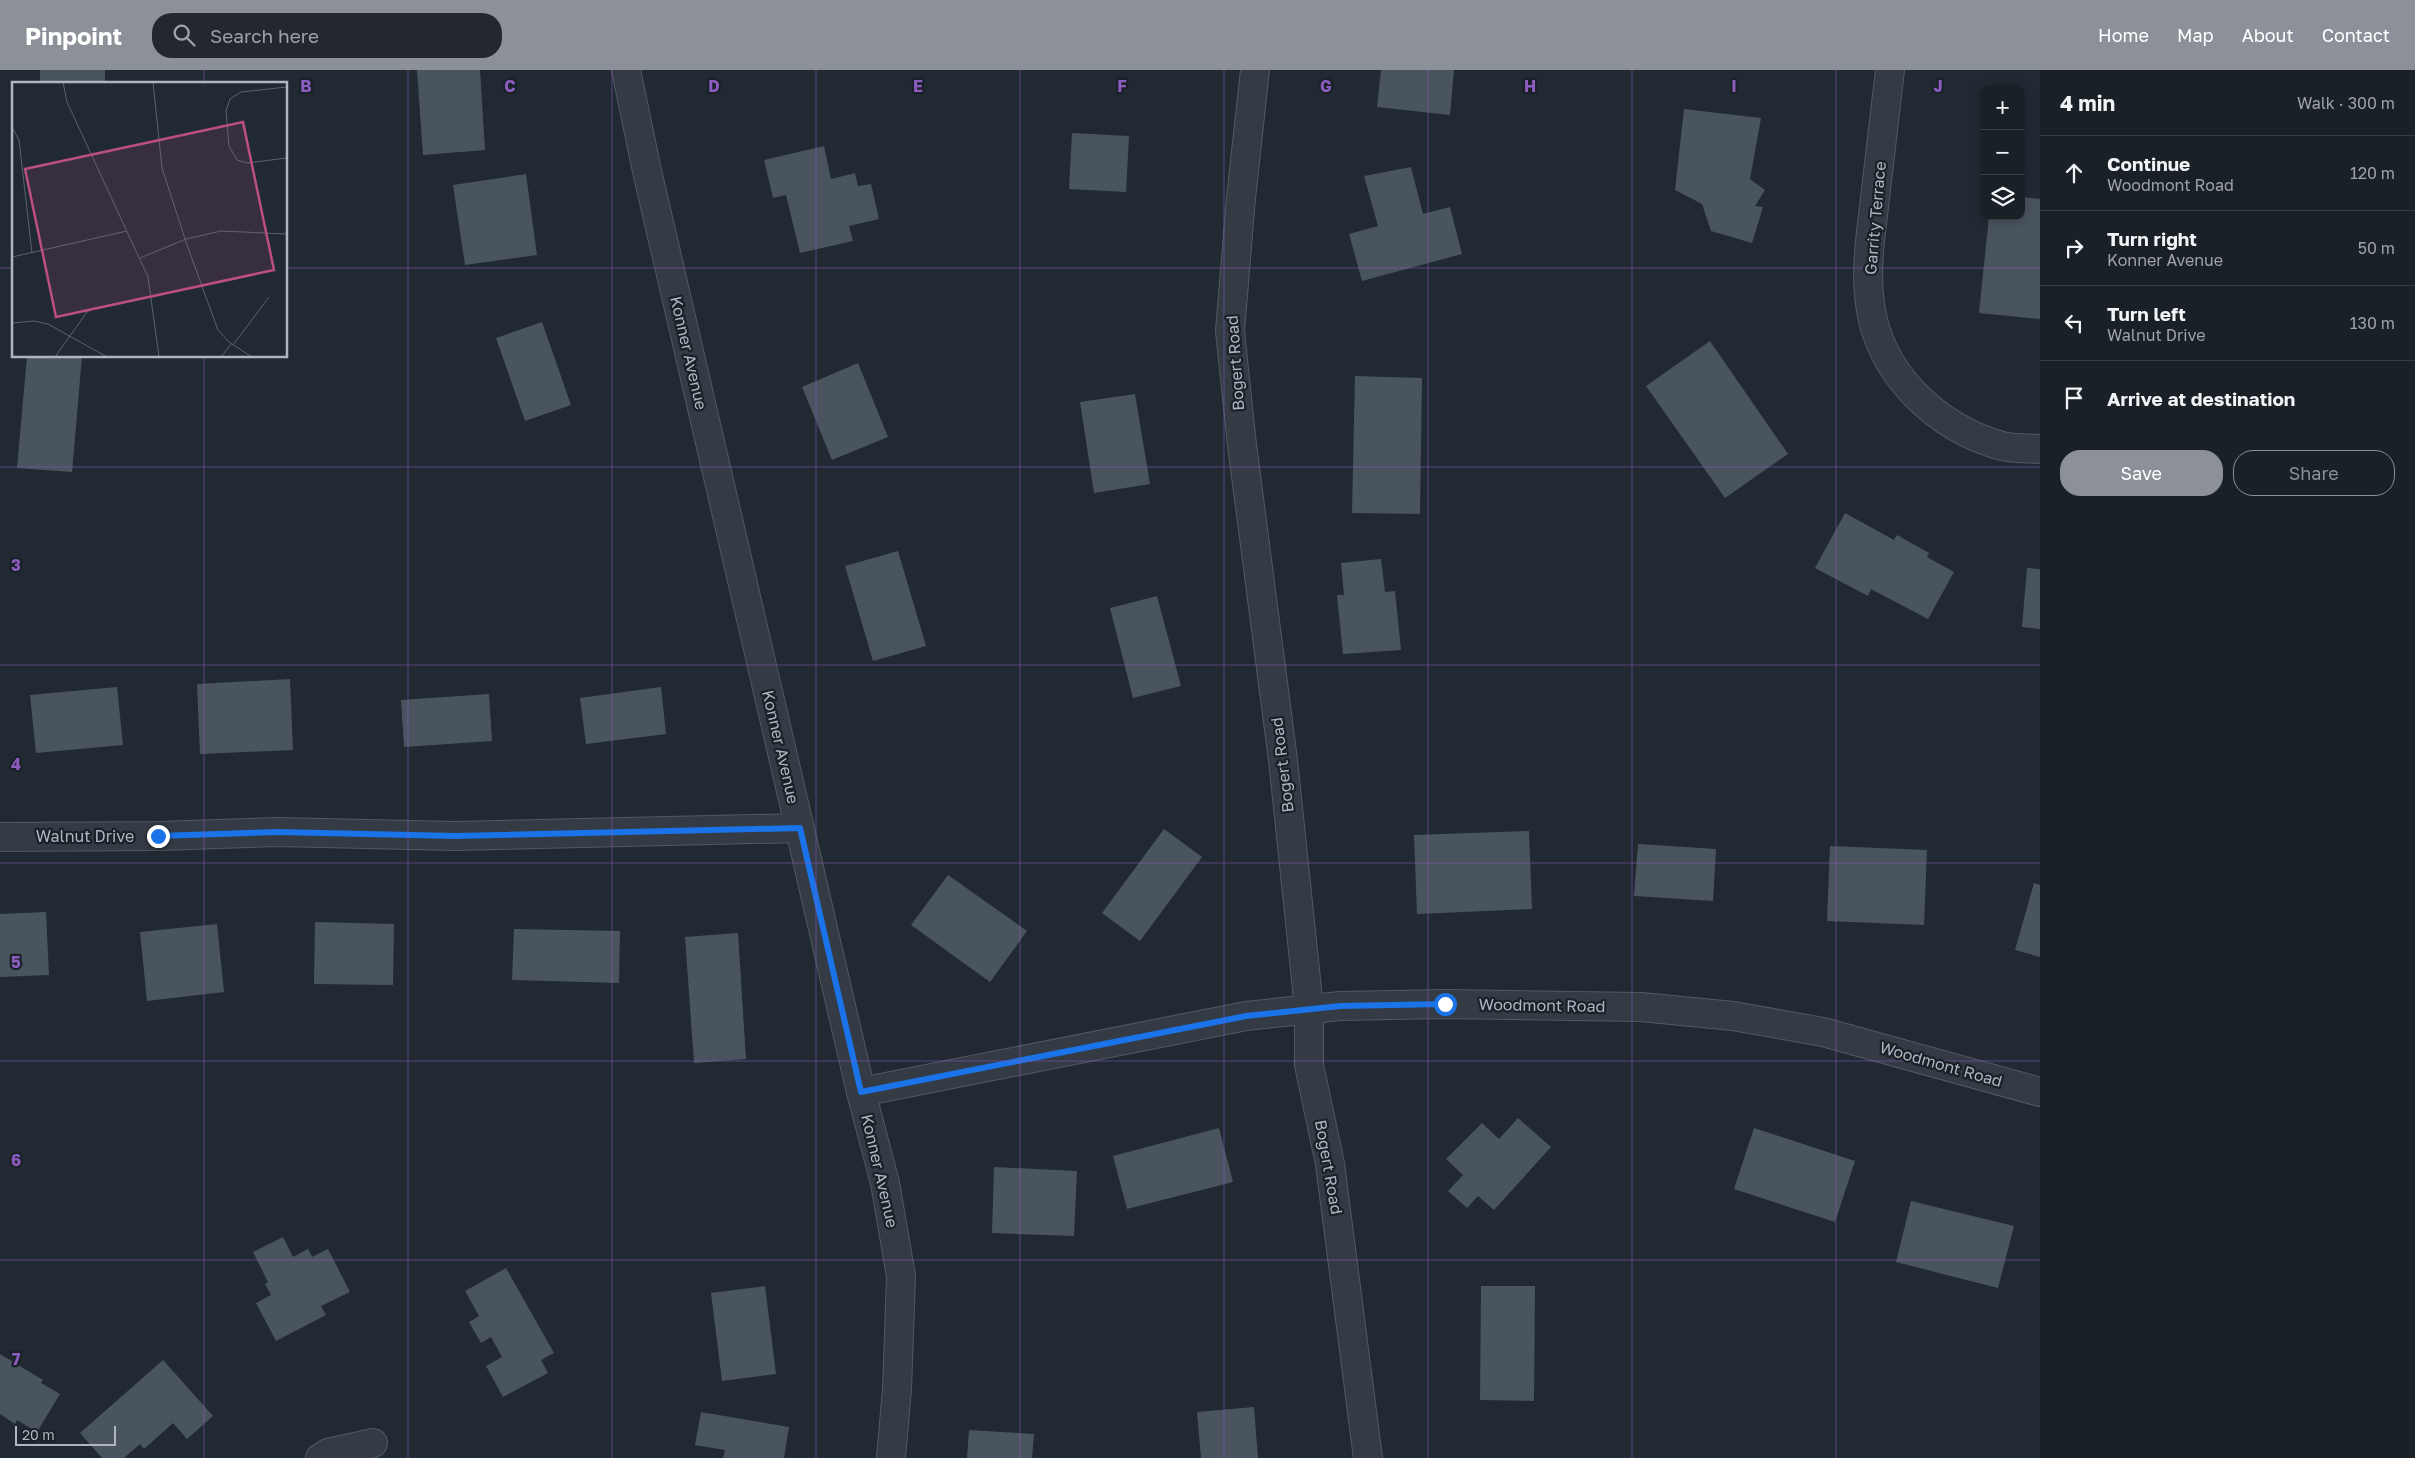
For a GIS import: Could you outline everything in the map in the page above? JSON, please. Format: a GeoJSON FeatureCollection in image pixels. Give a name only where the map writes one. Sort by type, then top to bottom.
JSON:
{"type":"FeatureCollection","features":[{"type":"Feature","properties":{"kind":"street","name":"Konner Avenue"},"geometry":{"type":"LineString","coordinates":[[626,70],[652,191],[861,1092],[885,1183],[901,1276],[897,1389],[891,1458]]}},
{"type":"Feature","properties":{"kind":"street","name":"Bogert Road"},"geometry":{"type":"LineString","coordinates":[[1255,70],[1241,198],[1230,331],[1242,445],[1283,760],[1309,1008],[1309,1065],[1330,1164],[1368,1458]]}},
{"type":"Feature","properties":{"kind":"street","name":"Garrity Terrace"},"geometry":{"type":"LineString","coordinates":[[1890,70],[1868,257],[1870,304],[1877,334],[1894,368],[1919,399],[1941,418],[1970,434],[2004,446],[2040,449]]}},
{"type":"Feature","properties":{"kind":"street","name":"Walnut Drive"},"geometry":{"type":"LineString","coordinates":[[0,837],[158,836],[277,832],[456,836],[800,828]]}},
{"type":"Feature","properties":{"kind":"street","name":"Woodmont Road"},"geometry":{"type":"LineString","coordinates":[[861,1092],[1246,1016],[1309,1008],[1445,1004],[1641,1007],[1733,1016],[1823,1032],[2040,1092]]}},
{"type":"Feature","properties":{"kind":"street"},"geometry":{"type":"LineString","coordinates":[[320,1458],[328,1454],[373,1443]]}},
{"type":"Feature","properties":{"kind":"building"},"geometry":{"type":"Polygon","coordinates":[[[40,70],[105,70],[105,82],[40,82],[40,70]]]}},
{"type":"Feature","properties":{"kind":"building"},"geometry":{"type":"Polygon","coordinates":[[[417,70],[480,70],[485,150],[423,155],[417,70]]]}},
{"type":"Feature","properties":{"kind":"building"},"geometry":{"type":"Polygon","coordinates":[[[1381,70],[1454,70],[1450,115],[1377,107],[1381,70]]]}},
{"type":"Feature","properties":{"kind":"building"},"geometry":{"type":"Polygon","coordinates":[[[1684,109],[1761,118],[1750,179],[1765,190],[1755,206],[1763,207],[1752,243],[1711,231],[1702,204],[1675,190],[1684,109]]]}},
{"type":"Feature","properties":{"kind":"building"},"geometry":{"type":"Polygon","coordinates":[[[1072,133],[1129,136],[1126,192],[1069,189],[1072,133]]]}},
{"type":"Feature","properties":{"kind":"building"},"geometry":{"type":"Polygon","coordinates":[[[824,146],[831,179],[855,173],[858,186],[871,184],[879,219],[849,226],[853,241],[800,253],[786,195],[773,198],[764,160],[824,146]]]}},
{"type":"Feature","properties":{"kind":"building"},"geometry":{"type":"Polygon","coordinates":[[[1411,167],[1423,214],[1450,207],[1462,254],[1362,281],[1349,234],[1378,226],[1364,176],[1411,167]]]}},
{"type":"Feature","properties":{"kind":"building"},"geometry":{"type":"Polygon","coordinates":[[[526,174],[537,255],[465,265],[453,185],[526,174]]]}},
{"type":"Feature","properties":{"kind":"building"},"geometry":{"type":"Polygon","coordinates":[[[2025,197],[2040,199],[2040,319],[1979,313],[1989,220],[2025,220],[2025,197]]]}},
{"type":"Feature","properties":{"kind":"building"},"geometry":{"type":"Polygon","coordinates":[[[542,322],[571,405],[525,421],[496,338],[542,322]]]}},
{"type":"Feature","properties":{"kind":"building"},"geometry":{"type":"Polygon","coordinates":[[[1710,341],[1788,454],[1725,498],[1646,386],[1710,341]]]}},
{"type":"Feature","properties":{"kind":"building"},"geometry":{"type":"Polygon","coordinates":[[[27,358],[82,358],[72,472],[17,468],[27,358]]]}},
{"type":"Feature","properties":{"kind":"building"},"geometry":{"type":"Polygon","coordinates":[[[858,363],[888,437],[832,460],[802,387],[858,363]]]}},
{"type":"Feature","properties":{"kind":"building"},"geometry":{"type":"Polygon","coordinates":[[[1355,376],[1422,378],[1420,514],[1352,513],[1355,376]]]}},
{"type":"Feature","properties":{"kind":"building"},"geometry":{"type":"Polygon","coordinates":[[[1135,394],[1150,484],[1094,493],[1080,402],[1135,394]]]}},
{"type":"Feature","properties":{"kind":"building"},"geometry":{"type":"Polygon","coordinates":[[[1845,513],[1894,540],[1897,535],[1929,553],[1927,557],[1954,572],[1928,619],[1871,589],[1868,596],[1815,568],[1845,513]]]}},
{"type":"Feature","properties":{"kind":"building"},"geometry":{"type":"Polygon","coordinates":[[[898,551],[926,646],[873,661],[845,566],[898,551]]]}},
{"type":"Feature","properties":{"kind":"building"},"geometry":{"type":"Polygon","coordinates":[[[1381,559],[1385,592],[1395,591],[1401,650],[1343,654],[1337,595],[1344,595],[1341,563],[1381,559]]]}},
{"type":"Feature","properties":{"kind":"building"},"geometry":{"type":"Polygon","coordinates":[[[2027,568],[2040,569],[2040,629],[2022,627],[2027,568]]]}},
{"type":"Feature","properties":{"kind":"building"},"geometry":{"type":"Polygon","coordinates":[[[1157,596],[1181,686],[1133,698],[1110,608],[1157,596]]]}},
{"type":"Feature","properties":{"kind":"building"},"geometry":{"type":"Polygon","coordinates":[[[290,679],[293,750],[200,754],[197,684],[290,679]]]}},
{"type":"Feature","properties":{"kind":"building"},"geometry":{"type":"Polygon","coordinates":[[[117,687],[123,745],[36,753],[30,695],[117,687]]]}},
{"type":"Feature","properties":{"kind":"building"},"geometry":{"type":"Polygon","coordinates":[[[661,687],[666,734],[586,744],[580,698],[661,687]]]}},
{"type":"Feature","properties":{"kind":"building"},"geometry":{"type":"Polygon","coordinates":[[[489,694],[492,741],[404,747],[401,700],[489,694]]]}},
{"type":"Feature","properties":{"kind":"building"},"geometry":{"type":"Polygon","coordinates":[[[1164,829],[1202,857],[1140,941],[1102,913],[1164,829]]]}},
{"type":"Feature","properties":{"kind":"building"},"geometry":{"type":"Polygon","coordinates":[[[1529,831],[1532,909],[1417,914],[1414,835],[1529,831]]]}},
{"type":"Feature","properties":{"kind":"building"},"geometry":{"type":"Polygon","coordinates":[[[1638,844],[1716,849],[1713,901],[1634,896],[1638,844]]]}},
{"type":"Feature","properties":{"kind":"building"},"geometry":{"type":"Polygon","coordinates":[[[1830,846],[1927,850],[1924,925],[1827,921],[1830,846]]]}},
{"type":"Feature","properties":{"kind":"building"},"geometry":{"type":"Polygon","coordinates":[[[948,875],[1027,931],[990,982],[911,925],[948,875]]]}},
{"type":"Feature","properties":{"kind":"building"},"geometry":{"type":"Polygon","coordinates":[[[2034,883],[2040,885],[2040,957],[2015,950],[2034,883]]]}},
{"type":"Feature","properties":{"kind":"building"},"geometry":{"type":"Polygon","coordinates":[[[46,912],[49,975],[0,977],[0,914],[46,912]]]}},
{"type":"Feature","properties":{"kind":"building"},"geometry":{"type":"Polygon","coordinates":[[[315,922],[394,924],[393,985],[314,984],[315,922]]]}},
{"type":"Feature","properties":{"kind":"building"},"geometry":{"type":"Polygon","coordinates":[[[217,924],[224,992],[147,1001],[140,932],[217,924]]]}},
{"type":"Feature","properties":{"kind":"building"},"geometry":{"type":"Polygon","coordinates":[[[514,929],[620,931],[619,983],[512,980],[514,929]]]}},
{"type":"Feature","properties":{"kind":"building"},"geometry":{"type":"Polygon","coordinates":[[[738,933],[746,1059],[694,1063],[685,937],[738,933]]]}},
{"type":"Feature","properties":{"kind":"building"},"geometry":{"type":"Polygon","coordinates":[[[1518,1118],[1551,1147],[1494,1210],[1478,1196],[1467,1208],[1448,1191],[1463,1175],[1446,1159],[1482,1123],[1499,1139],[1518,1118]]]}},
{"type":"Feature","properties":{"kind":"building"},"geometry":{"type":"Polygon","coordinates":[[[1219,1128],[1233,1182],[1127,1209],[1113,1156],[1219,1128]]]}},
{"type":"Feature","properties":{"kind":"building"},"geometry":{"type":"Polygon","coordinates":[[[1754,1128],[1855,1161],[1835,1222],[1734,1189],[1754,1128]]]}},
{"type":"Feature","properties":{"kind":"building"},"geometry":{"type":"Polygon","coordinates":[[[994,1167],[1077,1171],[1074,1236],[992,1233],[994,1167]]]}},
{"type":"Feature","properties":{"kind":"building"},"geometry":{"type":"Polygon","coordinates":[[[1911,1201],[2014,1226],[1998,1288],[1896,1262],[1911,1201]]]}},
{"type":"Feature","properties":{"kind":"building"},"geometry":{"type":"Polygon","coordinates":[[[283,1237],[293,1257],[308,1249],[312,1257],[328,1249],[350,1292],[321,1306],[326,1315],[276,1341],[256,1303],[271,1295],[265,1284],[268,1282],[253,1252],[283,1237]]]}},
{"type":"Feature","properties":{"kind":"building"},"geometry":{"type":"Polygon","coordinates":[[[506,1268],[554,1353],[541,1360],[548,1373],[503,1397],[486,1366],[502,1357],[491,1337],[481,1343],[469,1322],[479,1316],[465,1291],[506,1268]]]}},
{"type":"Feature","properties":{"kind":"building"},"geometry":{"type":"Polygon","coordinates":[[[765,1286],[776,1374],[722,1381],[711,1293],[765,1286]]]}},
{"type":"Feature","properties":{"kind":"building"},"geometry":{"type":"Polygon","coordinates":[[[1481,1286],[1535,1286],[1534,1401],[1480,1400],[1481,1286]]]}},
{"type":"Feature","properties":{"kind":"building"},"geometry":{"type":"Polygon","coordinates":[[[0,1354],[43,1380],[41,1383],[60,1394],[37,1432],[17,1420],[15,1424],[0,1414],[0,1354]]]}},
{"type":"Feature","properties":{"kind":"building"},"geometry":{"type":"Polygon","coordinates":[[[163,1360],[213,1416],[187,1439],[173,1423],[144,1449],[140,1444],[124,1458],[102,1458],[80,1433],[163,1360]]]}},
{"type":"Feature","properties":{"kind":"building"},"geometry":{"type":"Polygon","coordinates":[[[1254,1407],[1258,1458],[1201,1458],[1197,1412],[1254,1407]]]}},
{"type":"Feature","properties":{"kind":"building"},"geometry":{"type":"Polygon","coordinates":[[[701,1412],[789,1427],[784,1458],[723,1458],[725,1450],[695,1445],[701,1412]]]}},
{"type":"Feature","properties":{"kind":"building"},"geometry":{"type":"Polygon","coordinates":[[[969,1430],[1034,1434],[1032,1458],[967,1458],[969,1430]]]}},
{"type":"Feature","properties":{"kind":"route"},"geometry":{"type":"LineString","coordinates":[[158,836],[277,832],[456,836],[800,828],[861,1092],[1246,1016],[1340,1006],[1445,1004]]}}]}
